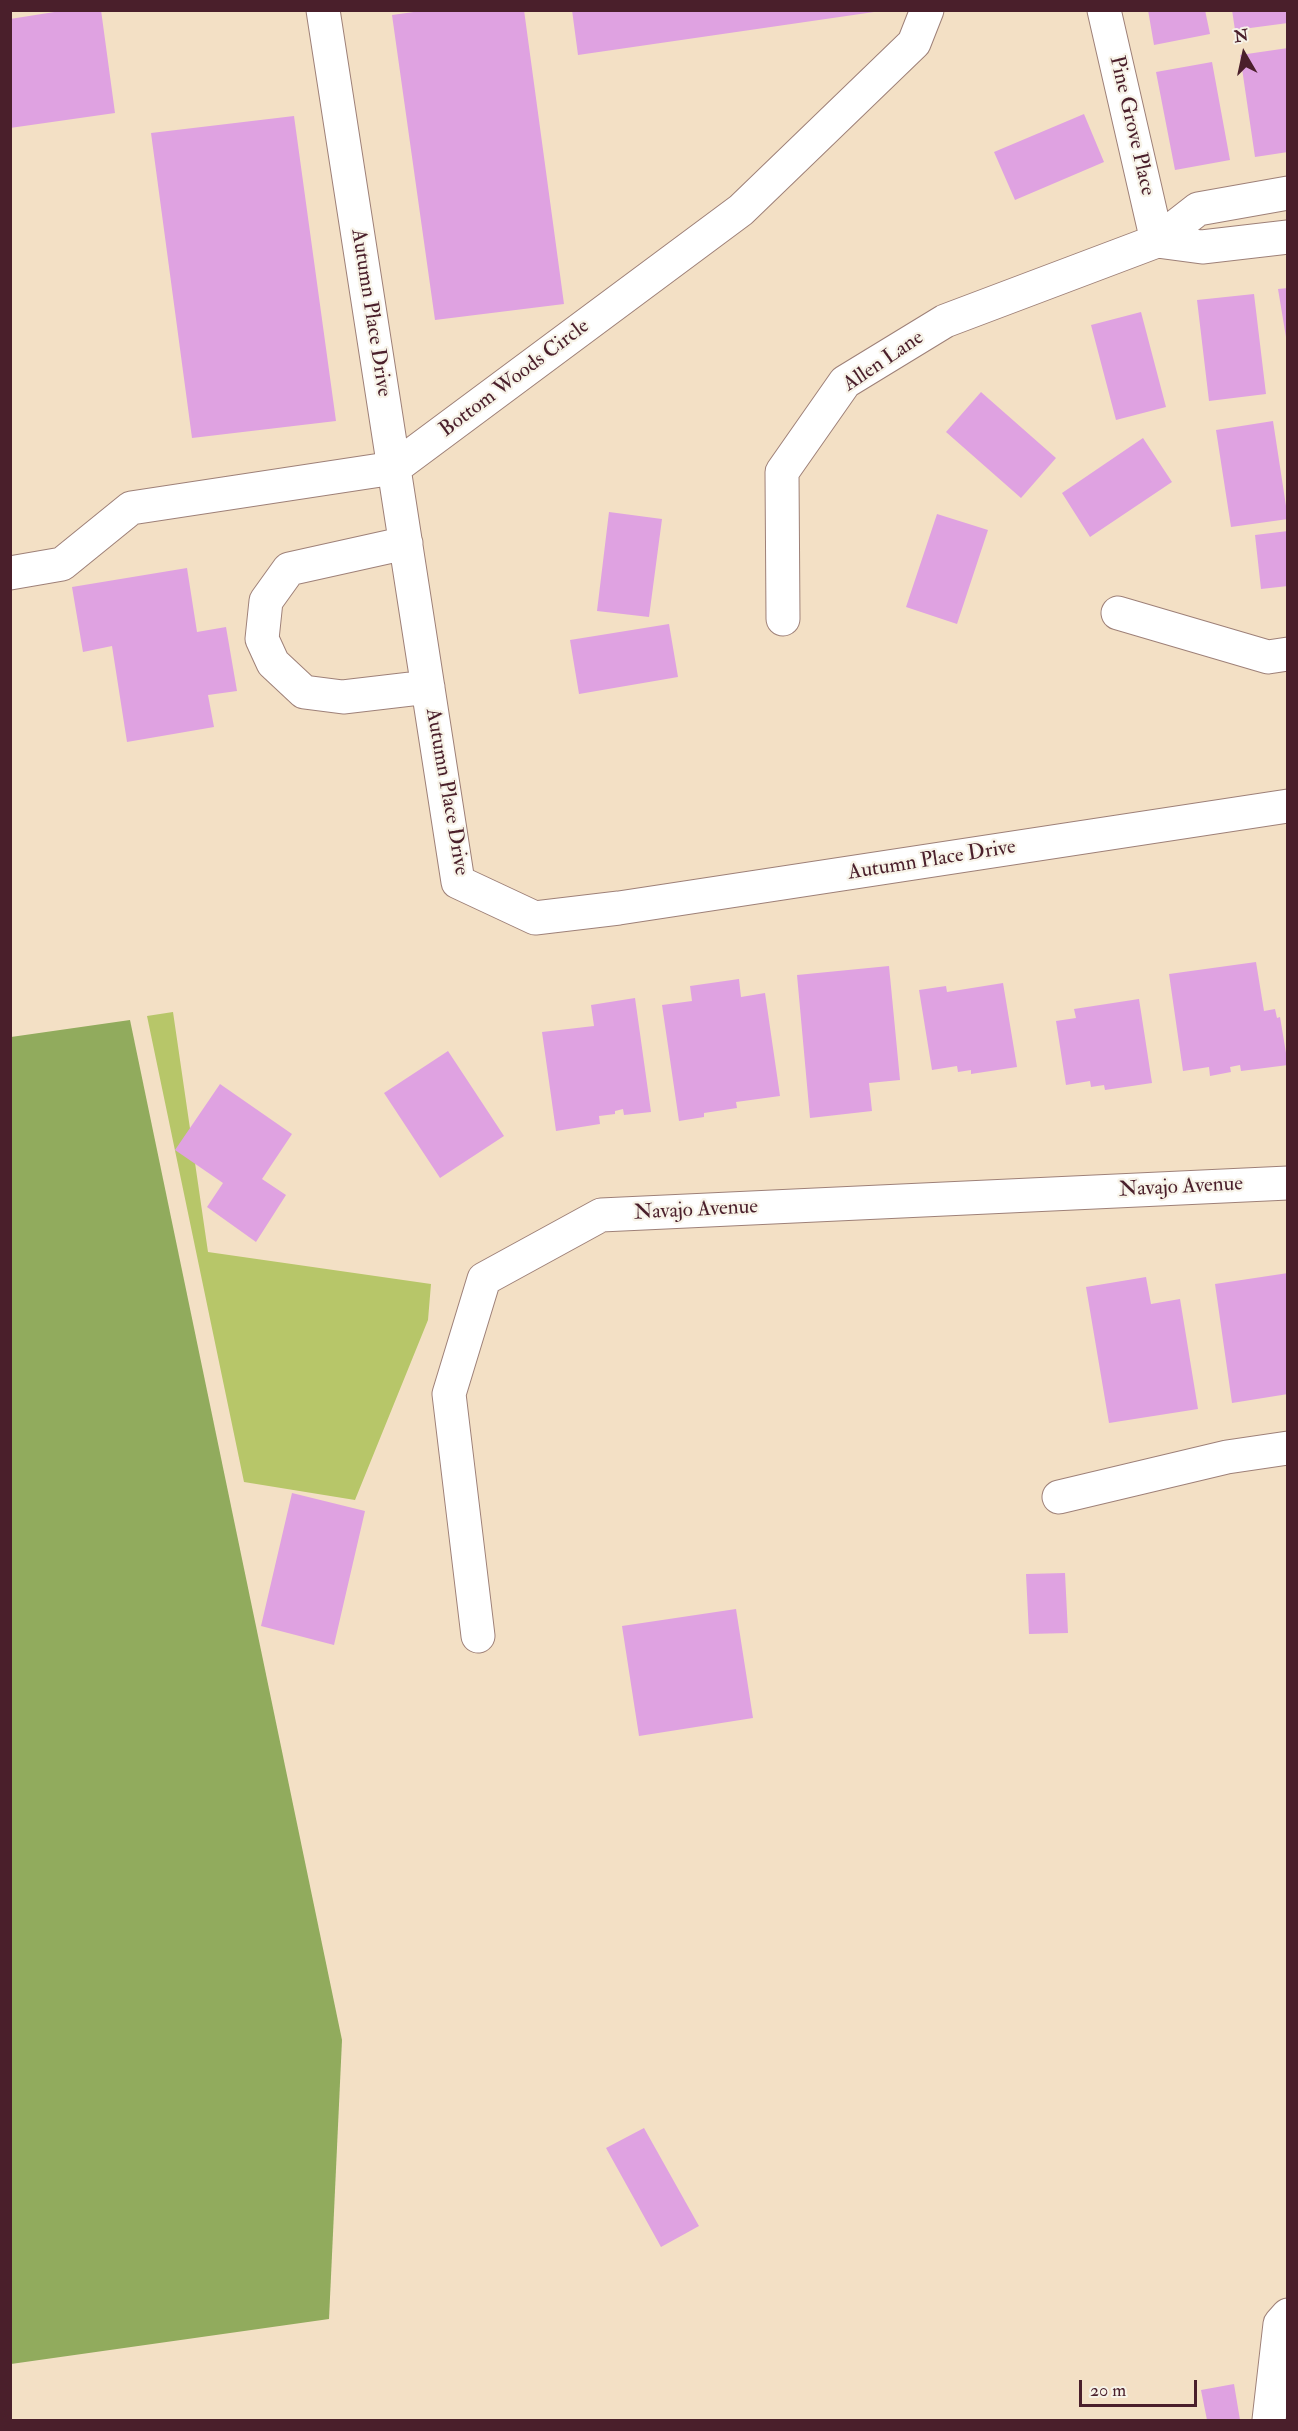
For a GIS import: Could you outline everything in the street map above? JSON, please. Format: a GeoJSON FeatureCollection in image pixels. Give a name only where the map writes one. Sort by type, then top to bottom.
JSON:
{"type":"FeatureCollection","features":[{"type":"Feature","properties":{"kind":"street","name":"Autumn Place Drive"},"geometry":{"type":"LineString","coordinates":[[323,10],[458,882],[535,918],[619,908],[1287,806]]}},
{"type":"Feature","properties":{"kind":"street","name":"Bottom Woods Circle"},"geometry":{"type":"LineString","coordinates":[[10,573],[62,564],[131,508],[394,468],[741,210],[914,43],[927,10]]}},
{"type":"Feature","properties":{"kind":"street","name":"Pine Grove Place"},"geometry":{"type":"LineString","coordinates":[[1104,10],[1157,241]]}},
{"type":"Feature","properties":{"kind":"street","name":"Allen Lane"},"geometry":{"type":"LineString","coordinates":[[783,619],[782,472],[845,382],[945,321],[1157,241],[1198,209],[1287,193]]}},
{"type":"Feature","properties":{"kind":"street","name":"Allen Lane"},"geometry":{"type":"LineString","coordinates":[[1157,241],[1202,247],[1287,237]]}},
{"type":"Feature","properties":{"kind":"street"},"geometry":{"type":"LineString","coordinates":[[406,543],[289,569],[266,601],[262,639],[273,663],[304,692],[343,697],[428,687]]}},
{"type":"Feature","properties":{"kind":"street"},"geometry":{"type":"LineString","coordinates":[[1118,613],[1268,657],[1287,654]]}},
{"type":"Feature","properties":{"kind":"street","name":"Navajo Avenue"},"geometry":{"type":"LineString","coordinates":[[478,1636],[449,1394],[484,1279],[601,1215],[1287,1184]]}},
{"type":"Feature","properties":{"kind":"street"},"geometry":{"type":"LineString","coordinates":[[1059,1497],[1227,1457],[1287,1448]]}},
{"type":"Feature","properties":{"kind":"street"},"geometry":{"type":"LineString","coordinates":[[1269,2421],[1280,2324],[1287,2315]]}},
{"type":"Feature","properties":{"kind":"green space"},"geometry":{"type":"Polygon","coordinates":[[[173,1012],[208,1252],[431,1284],[428,1320],[355,1500],[244,1482],[147,1016],[173,1012]]]}},
{"type":"Feature","properties":{"kind":"green space"},"geometry":{"type":"Polygon","coordinates":[[[130,1020],[342,2040],[329,2319],[11,2364],[11,1037],[130,1020]]]}},
{"type":"Feature","properties":{"kind":"building"},"geometry":{"type":"Polygon","coordinates":[[[67,10],[101,10],[115,113],[10,128],[10,19],[67,10]]]}},
{"type":"Feature","properties":{"kind":"building"},"geometry":{"type":"Polygon","coordinates":[[[428,10],[524,10],[564,304],[435,320],[392,15],[428,10]]]}},
{"type":"Feature","properties":{"kind":"building"},"geometry":{"type":"Polygon","coordinates":[[[572,10],[873,10],[874,12],[578,55],[572,10]]]}},
{"type":"Feature","properties":{"kind":"building"},"geometry":{"type":"Polygon","coordinates":[[[1148,10],[1205,10],[1210,34],[1154,45],[1148,10]]]}},
{"type":"Feature","properties":{"kind":"building"},"geometry":{"type":"Polygon","coordinates":[[[1232,10],[1288,10],[1288,23],[1235,30],[1232,10]]]}},
{"type":"Feature","properties":{"kind":"building"},"geometry":{"type":"Polygon","coordinates":[[[1288,48],[1288,152],[1255,157],[1240,55],[1288,48]]]}},
{"type":"Feature","properties":{"kind":"building"},"geometry":{"type":"Polygon","coordinates":[[[1212,62],[1230,160],[1175,170],[1156,72],[1212,62]]]}},
{"type":"Feature","properties":{"kind":"building"},"geometry":{"type":"Polygon","coordinates":[[[1084,114],[1104,162],[1015,200],[994,152],[1084,114]]]}},
{"type":"Feature","properties":{"kind":"building"},"geometry":{"type":"Polygon","coordinates":[[[294,116],[336,421],[192,438],[151,133],[294,116]]]}},
{"type":"Feature","properties":{"kind":"building"},"geometry":{"type":"Polygon","coordinates":[[[1288,288],[1288,337],[1286,337],[1278,289],[1288,288]]]}},
{"type":"Feature","properties":{"kind":"building"},"geometry":{"type":"Polygon","coordinates":[[[1254,294],[1266,394],[1209,401],[1197,300],[1254,294]]]}},
{"type":"Feature","properties":{"kind":"building"},"geometry":{"type":"Polygon","coordinates":[[[1141,312],[1166,407],[1116,420],[1091,325],[1141,312]]]}},
{"type":"Feature","properties":{"kind":"building"},"geometry":{"type":"Polygon","coordinates":[[[981,392],[1056,458],[1021,498],[946,432],[981,392]]]}},
{"type":"Feature","properties":{"kind":"building"},"geometry":{"type":"Polygon","coordinates":[[[1273,421],[1288,519],[1231,527],[1216,430],[1273,421]]]}},
{"type":"Feature","properties":{"kind":"building"},"geometry":{"type":"Polygon","coordinates":[[[1143,438],[1172,482],[1090,537],[1062,493],[1143,438]]]}},
{"type":"Feature","properties":{"kind":"building"},"geometry":{"type":"Polygon","coordinates":[[[609,512],[662,519],[649,617],[597,611],[609,512]]]}},
{"type":"Feature","properties":{"kind":"building"},"geometry":{"type":"Polygon","coordinates":[[[937,514],[988,530],[957,624],[906,607],[937,514]]]}},
{"type":"Feature","properties":{"kind":"building"},"geometry":{"type":"Polygon","coordinates":[[[1288,531],[1288,586],[1261,589],[1255,535],[1288,531]]]}},
{"type":"Feature","properties":{"kind":"building"},"geometry":{"type":"Polygon","coordinates":[[[187,568],[197,632],[226,627],[237,691],[208,695],[214,727],[127,742],[112,646],[83,652],[72,587],[187,568]]]}},
{"type":"Feature","properties":{"kind":"building"},"geometry":{"type":"Polygon","coordinates":[[[669,624],[678,677],[579,694],[570,640],[669,624]]]}},
{"type":"Feature","properties":{"kind":"building"},"geometry":{"type":"Polygon","coordinates":[[[1256,962],[1264,1011],[1275,1009],[1277,1018],[1280,1017],[1288,1065],[1241,1071],[1240,1065],[1230,1067],[1231,1072],[1210,1076],[1209,1067],[1183,1071],[1169,974],[1256,962]]]}},
{"type":"Feature","properties":{"kind":"building"},"geometry":{"type":"Polygon","coordinates":[[[889,966],[900,1080],[869,1083],[872,1111],[810,1118],[797,975],[889,966]]]}},
{"type":"Feature","properties":{"kind":"building"},"geometry":{"type":"Polygon","coordinates":[[[739,979],[741,997],[765,993],[780,1096],[736,1102],[737,1108],[704,1113],[704,1117],[679,1121],[662,1005],[692,1001],[690,986],[739,979]]]}},
{"type":"Feature","properties":{"kind":"building"},"geometry":{"type":"Polygon","coordinates":[[[1003,983],[1017,1067],[971,1074],[971,1070],[958,1072],[957,1066],[932,1070],[919,990],[946,986],[947,992],[1003,983]]]}},
{"type":"Feature","properties":{"kind":"building"},"geometry":{"type":"Polygon","coordinates":[[[635,998],[651,1112],[624,1115],[623,1109],[615,1111],[615,1114],[599,1116],[600,1124],[556,1131],[542,1032],[594,1026],[591,1005],[635,998]]]}},
{"type":"Feature","properties":{"kind":"building"},"geometry":{"type":"Polygon","coordinates":[[[1139,999],[1152,1083],[1105,1090],[1104,1085],[1091,1087],[1090,1081],[1066,1085],[1056,1021],[1076,1018],[1074,1009],[1139,999]]]}},
{"type":"Feature","properties":{"kind":"building"},"geometry":{"type":"Polygon","coordinates":[[[448,1051],[504,1136],[440,1178],[384,1093],[448,1051]]]}},
{"type":"Feature","properties":{"kind":"building"},"geometry":{"type":"Polygon","coordinates":[[[220,1084],[292,1134],[262,1179],[286,1195],[256,1242],[207,1207],[223,1183],[175,1150],[220,1084]]]}},
{"type":"Feature","properties":{"kind":"building"},"geometry":{"type":"Polygon","coordinates":[[[1288,1273],[1288,1394],[1232,1403],[1215,1284],[1288,1273]]]}},
{"type":"Feature","properties":{"kind":"building"},"geometry":{"type":"Polygon","coordinates":[[[1146,1277],[1151,1304],[1180,1299],[1198,1409],[1109,1423],[1086,1287],[1146,1277]]]}},
{"type":"Feature","properties":{"kind":"building"},"geometry":{"type":"Polygon","coordinates":[[[292,1493],[365,1511],[334,1645],[261,1626],[292,1493]]]}},
{"type":"Feature","properties":{"kind":"building"},"geometry":{"type":"Polygon","coordinates":[[[1065,1573],[1068,1633],[1029,1634],[1026,1574],[1065,1573]]]}},
{"type":"Feature","properties":{"kind":"building"},"geometry":{"type":"Polygon","coordinates":[[[736,1609],[753,1718],[639,1736],[622,1626],[736,1609]]]}},
{"type":"Feature","properties":{"kind":"building"},"geometry":{"type":"Polygon","coordinates":[[[644,2128],[699,2226],[661,2247],[606,2148],[644,2128]]]}},
{"type":"Feature","properties":{"kind":"building"},"geometry":{"type":"Polygon","coordinates":[[[1234,2384],[1240,2420],[1207,2420],[1201,2390],[1234,2384]]]}}]}
